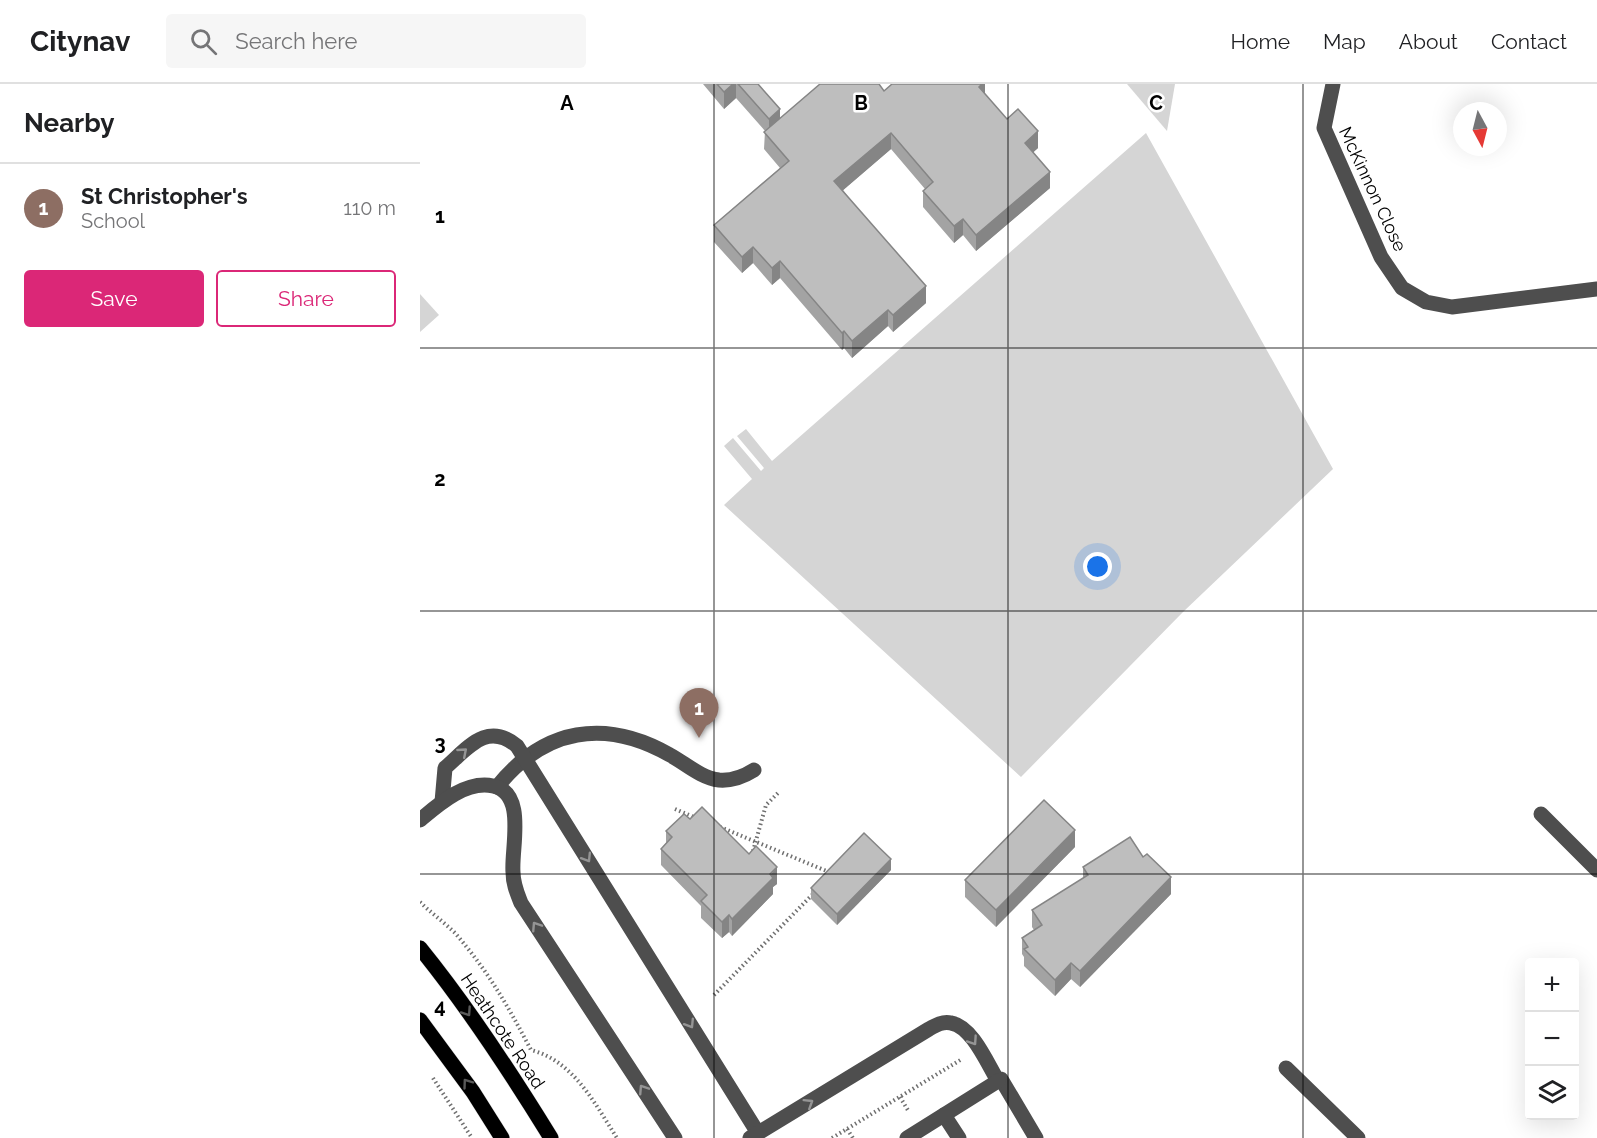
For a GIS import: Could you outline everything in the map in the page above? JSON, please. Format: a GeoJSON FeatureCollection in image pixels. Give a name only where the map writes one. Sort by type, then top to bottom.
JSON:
{"type":"FeatureCollection","features":[{"type":"Feature","properties":{"kind":"main road","name":"Heathcote Road"},"geometry":{"type":"LineString","coordinates":[[420,948],[452,990],[551,1138]]}},
{"type":"Feature","properties":{"kind":"main road"},"geometry":{"type":"LineString","coordinates":[[420,1020],[473,1092],[502,1138]]}},
{"type":"Feature","properties":{"kind":"street","name":"McKinnon Close"},"geometry":{"type":"LineString","coordinates":[[1333,84],[1324,128],[1381,257],[1402,288],[1426,302],[1452,306],[1597,289]]}},
{"type":"Feature","properties":{"kind":"street"},"geometry":{"type":"LineString","coordinates":[[497,787],[511,770],[525,759],[562,738],[584,733],[605,732],[626,737],[660,750],[710,778],[733,779],[754,770]]}},
{"type":"Feature","properties":{"kind":"street"},"geometry":{"type":"LineString","coordinates":[[441,802],[445,768],[484,737],[496,735],[507,738],[517,746],[754,1136],[937,1025],[950,1022],[962,1028],[979,1049],[998,1081]]}},
{"type":"Feature","properties":{"kind":"street"},"geometry":{"type":"LineString","coordinates":[[420,819],[441,802],[476,786],[497,787],[506,792],[514,809],[513,870],[516,893],[675,1138]]}},
{"type":"Feature","properties":{"kind":"street"},"geometry":{"type":"LineString","coordinates":[[1541,814],[1597,870]]}},
{"type":"Feature","properties":{"kind":"street"},"geometry":{"type":"LineString","coordinates":[[1286,1068],[1358,1138]]}},
{"type":"Feature","properties":{"kind":"street"},"geometry":{"type":"LineString","coordinates":[[907,1138],[1001,1079],[1036,1138]]}},
{"type":"Feature","properties":{"kind":"street"},"geometry":{"type":"LineString","coordinates":[[944,1115],[959,1138]]}},
{"type":"Feature","properties":{"kind":"path"},"geometry":{"type":"LineString","coordinates":[[750,861],[766,805],[778,793]]}},
{"type":"Feature","properties":{"kind":"path"},"geometry":{"type":"LineString","coordinates":[[675,809],[701,820]]}},
{"type":"Feature","properties":{"kind":"path"},"geometry":{"type":"LineString","coordinates":[[712,824],[833,874],[825,881]]}},
{"type":"Feature","properties":{"kind":"path"},"geometry":{"type":"LineString","coordinates":[[714,996],[818,889]]}},
{"type":"Feature","properties":{"kind":"path"},"geometry":{"type":"LineString","coordinates":[[420,902],[452,931],[490,978],[505,1000],[531,1050],[544,1053],[568,1069],[617,1138]]}},
{"type":"Feature","properties":{"kind":"path"},"geometry":{"type":"LineString","coordinates":[[832,1138],[979,1049]]}},
{"type":"Feature","properties":{"kind":"path"},"geometry":{"type":"LineString","coordinates":[[433,1077],[472,1138]]}},
{"type":"Feature","properties":{"kind":"path"},"geometry":{"type":"LineString","coordinates":[[847,1129],[853,1138]]}},
{"type":"Feature","properties":{"kind":"shaded area"},"geometry":{"type":"Polygon","coordinates":[[[1127,84],[1175,84],[1167,131],[1127,84]]]}},
{"type":"Feature","properties":{"kind":"shaded area"},"geometry":{"type":"Polygon","coordinates":[[[1146,133],[1333,469],[1183,612],[1021,777],[724,505],[752,479],[724,446],[733,438],[761,471],[764,468],[737,436],[746,429],[772,461],[1146,133]]]}},
{"type":"Feature","properties":{"kind":"shaded area"},"geometry":{"type":"Polygon","coordinates":[[[420,294],[439,315],[420,332],[420,294]]]}},
{"type":"Feature","properties":{"kind":"building"},"geometry":{"type":"Polygon","coordinates":[[[717,84],[733,84],[724,92],[717,84]]]}},
{"type":"Feature","properties":{"kind":"building"},"geometry":{"type":"Polygon","coordinates":[[[738,84],[758,84],[780,109],[769,119],[738,84]]]}},
{"type":"Feature","properties":{"kind":"building"},"geometry":{"type":"Polygon","coordinates":[[[820,84],[879,84],[884,91],[892,84],[982,84],[979,87],[1007,119],[1018,109],[1038,131],[1025,143],[1050,172],[976,235],[963,219],[954,226],[923,191],[933,182],[891,133],[834,181],[926,286],[893,315],[888,310],[852,341],[844,331],[842,333],[780,261],[772,268],[753,247],[742,257],[714,225],[789,161],[764,132],[820,84]]]}},
{"type":"Feature","properties":{"kind":"building"},"geometry":{"type":"Polygon","coordinates":[[[1044,800],[1075,830],[996,910],[965,880],[1044,800]]]}},
{"type":"Feature","properties":{"kind":"building"},"geometry":{"type":"Polygon","coordinates":[[[702,807],[749,854],[756,846],[777,867],[770,874],[773,878],[732,919],[729,915],[722,922],[701,901],[707,895],[661,849],[672,837],[666,831],[684,814],[690,819],[702,807]]]}},
{"type":"Feature","properties":{"kind":"building"},"geometry":{"type":"Polygon","coordinates":[[[864,833],[891,859],[837,914],[811,888],[864,833]]]}},
{"type":"Feature","properties":{"kind":"building"},"geometry":{"type":"Polygon","coordinates":[[[1130,837],[1143,857],[1147,854],[1171,877],[1080,971],[1071,963],[1055,980],[1024,949],[1028,947],[1022,938],[1042,925],[1032,910],[1088,875],[1083,867],[1130,837]]]}},
{"type":"Feature","properties":{"kind":"place","name":"St Christopher's"},"geometry":{"type":"Point","coordinates":[699,738]}}]}
